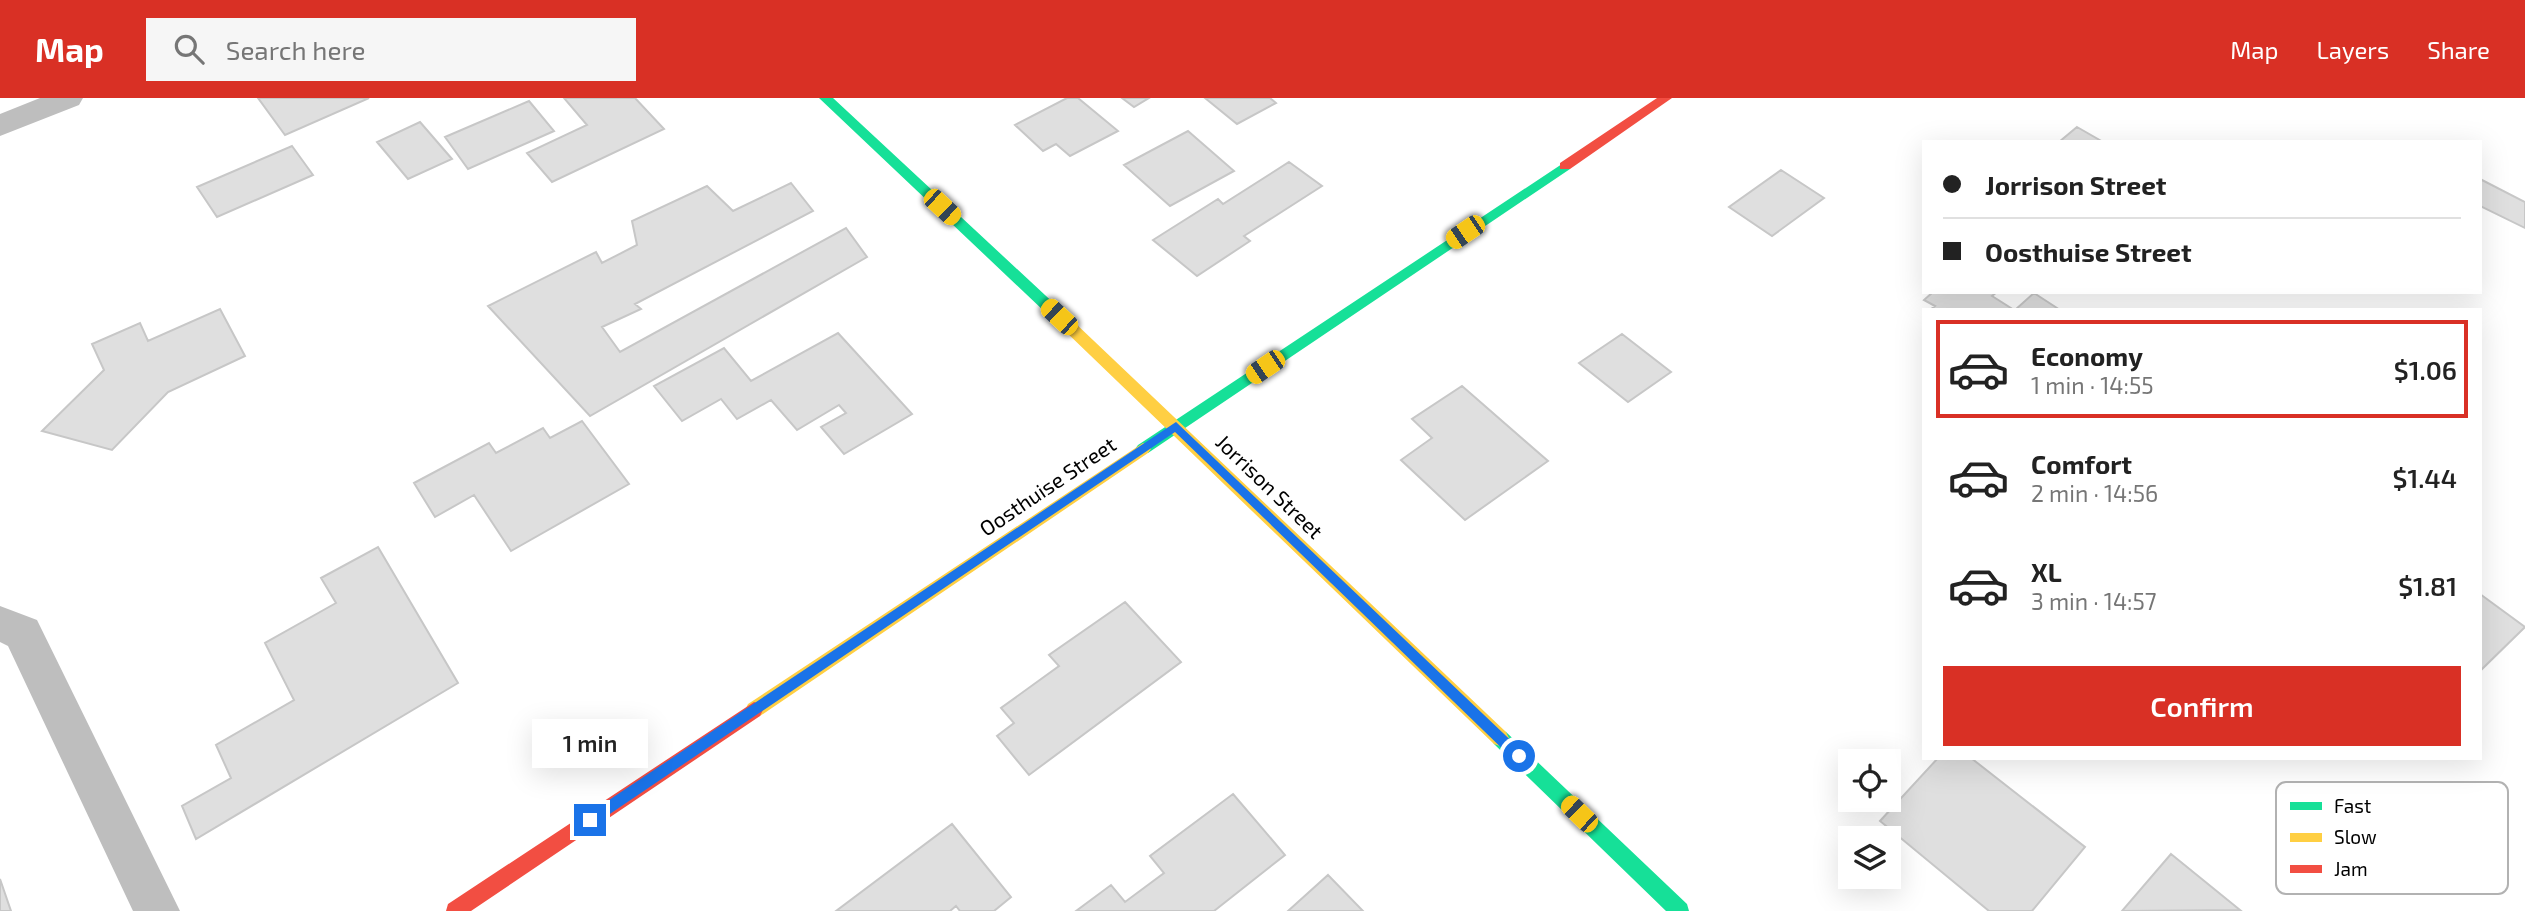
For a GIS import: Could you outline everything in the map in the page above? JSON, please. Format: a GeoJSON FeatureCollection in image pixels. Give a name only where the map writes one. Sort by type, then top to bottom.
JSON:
{"type":"FeatureCollection","features":[{"type":"Feature","properties":{"kind":"street"},"geometry":{"type":"LineString","coordinates":[[0,126],[68,98]]}},
{"type":"Feature","properties":{"kind":"street","name":"Jorrison Street"},"geometry":{"type":"LineString","coordinates":[[825,98],[1176,426],[1680,911]]}},
{"type":"Feature","properties":{"kind":"street","name":"Oosthuise Street"},"geometry":{"type":"LineString","coordinates":[[455,911],[1666,98]]}},
{"type":"Feature","properties":{"kind":"street"},"geometry":{"type":"LineString","coordinates":[[0,624],[23,633],[157,911]]}},
{"type":"Feature","properties":{"kind":"building"},"geometry":{"type":"Polygon","coordinates":[[[258,98],[369,98],[285,135],[258,98]]]}},
{"type":"Feature","properties":{"kind":"building"},"geometry":{"type":"Polygon","coordinates":[[[564,98],[635,98],[664,129],[552,182],[527,153],[587,125],[564,98]]]}},
{"type":"Feature","properties":{"kind":"building"},"geometry":{"type":"Polygon","coordinates":[[[1067,98],[1078,98],[1118,131],[1070,156],[1056,144],[1043,151],[1015,125],[1067,98]]]}},
{"type":"Feature","properties":{"kind":"building"},"geometry":{"type":"Polygon","coordinates":[[[1122,98],[1149,98],[1134,107],[1122,98]]]}},
{"type":"Feature","properties":{"kind":"building"},"geometry":{"type":"Polygon","coordinates":[[[1205,98],[1270,98],[1276,103],[1237,124],[1205,98]]]}},
{"type":"Feature","properties":{"kind":"building"},"geometry":{"type":"Polygon","coordinates":[[[529,101],[554,131],[468,169],[445,137],[529,101]]]}},
{"type":"Feature","properties":{"kind":"building"},"geometry":{"type":"Polygon","coordinates":[[[420,122],[452,159],[408,179],[377,142],[420,122]]]}},
{"type":"Feature","properties":{"kind":"building"},"geometry":{"type":"Polygon","coordinates":[[[2077,127],[2100,140],[2061,140],[2077,127]]]}},
{"type":"Feature","properties":{"kind":"building"},"geometry":{"type":"Polygon","coordinates":[[[1188,131],[1234,171],[1170,206],[1124,165],[1188,131]]]}},
{"type":"Feature","properties":{"kind":"building"},"geometry":{"type":"Polygon","coordinates":[[[292,146],[313,175],[217,217],[197,187],[292,146]]]}},
{"type":"Feature","properties":{"kind":"building"},"geometry":{"type":"Polygon","coordinates":[[[1289,162],[1322,186],[1244,236],[1250,241],[1197,276],[1153,240],[1218,199],[1223,204],[1289,162]]]}},
{"type":"Feature","properties":{"kind":"building"},"geometry":{"type":"Polygon","coordinates":[[[1781,170],[1824,198],[1772,236],[1729,207],[1781,170]]]}},
{"type":"Feature","properties":{"kind":"building"},"geometry":{"type":"Polygon","coordinates":[[[2482,180],[2525,202],[2525,228],[2482,207],[2482,180]]]}},
{"type":"Feature","properties":{"kind":"building"},"geometry":{"type":"Polygon","coordinates":[[[791,183],[813,211],[635,304],[641,309],[602,327],[620,352],[846,228],[867,257],[590,416],[488,306],[596,252],[602,263],[637,245],[632,221],[707,186],[733,211],[791,183]]]}},
{"type":"Feature","properties":{"kind":"building"},"geometry":{"type":"Polygon","coordinates":[[[1931,294],[1994,294],[1992,296],[2011,308],[1932,308],[1935,306],[1924,300],[1931,294]]]}},
{"type":"Feature","properties":{"kind":"building"},"geometry":{"type":"Polygon","coordinates":[[[2036,294],[2057,308],[2017,308],[2036,294]]]}},
{"type":"Feature","properties":{"kind":"building"},"geometry":{"type":"Polygon","coordinates":[[[220,309],[245,356],[168,392],[112,450],[42,431],[104,370],[92,344],[140,323],[148,341],[220,309]]]}},
{"type":"Feature","properties":{"kind":"building"},"geometry":{"type":"Polygon","coordinates":[[[838,333],[912,414],[844,454],[821,427],[846,413],[839,405],[797,430],[771,400],[737,419],[721,399],[682,421],[654,386],[724,348],[751,381],[838,333]]]}},
{"type":"Feature","properties":{"kind":"building"},"geometry":{"type":"Polygon","coordinates":[[[1622,334],[1671,372],[1628,402],[1579,363],[1622,334]]]}},
{"type":"Feature","properties":{"kind":"building"},"geometry":{"type":"Polygon","coordinates":[[[1462,386],[1548,461],[1465,520],[1401,460],[1432,438],[1412,419],[1462,386]]]}},
{"type":"Feature","properties":{"kind":"building"},"geometry":{"type":"Polygon","coordinates":[[[582,421],[629,484],[511,551],[474,495],[435,517],[414,483],[489,443],[496,453],[543,428],[550,438],[582,421]]]}},
{"type":"Feature","properties":{"kind":"building"},"geometry":{"type":"Polygon","coordinates":[[[378,547],[458,683],[196,839],[182,806],[231,778],[216,745],[294,700],[265,643],[336,603],[321,578],[378,547]]]}},
{"type":"Feature","properties":{"kind":"building"},"geometry":{"type":"Polygon","coordinates":[[[2482,595],[2525,627],[2482,669],[2482,595]]]}},
{"type":"Feature","properties":{"kind":"building"},"geometry":{"type":"Polygon","coordinates":[[[1125,602],[1181,662],[1029,775],[997,736],[1014,723],[1001,708],[1059,666],[1049,655],[1125,602]]]}},
{"type":"Feature","properties":{"kind":"building"},"geometry":{"type":"Polygon","coordinates":[[[1936,760],[1974,760],[2085,847],[2032,911],[1989,911],[1901,838],[1901,826],[1886,826],[1880,821],[1888,812],[1901,812],[1901,798],[1936,760]]]}},
{"type":"Feature","properties":{"kind":"building"},"geometry":{"type":"Polygon","coordinates":[[[1233,794],[1285,855],[1214,911],[1076,911],[1111,885],[1125,902],[1164,873],[1150,856],[1233,794]]]}},
{"type":"Feature","properties":{"kind":"building"},"geometry":{"type":"Polygon","coordinates":[[[952,824],[1011,897],[994,911],[960,911],[956,906],[950,911],[836,911],[952,824]]]}},
{"type":"Feature","properties":{"kind":"building"},"geometry":{"type":"Polygon","coordinates":[[[2171,854],[2240,910],[2122,911],[2171,854]]]}},
{"type":"Feature","properties":{"kind":"building"},"geometry":{"type":"Polygon","coordinates":[[[1328,875],[1363,911],[1288,911],[1328,875]]]}},
{"type":"Feature","properties":{"kind":"building"},"geometry":{"type":"Polygon","coordinates":[[[0,879],[11,911],[0,911],[0,879]]]}},
{"type":"Feature","properties":{"kind":"traffic: fast"},"geometry":{"type":"LineString","coordinates":[[825,98],[1069,326]]}},
{"type":"Feature","properties":{"kind":"traffic: fast"},"geometry":{"type":"LineString","coordinates":[[1143,449],[1565,166]]}},
{"type":"Feature","properties":{"kind":"traffic: fast"},"geometry":{"type":"LineString","coordinates":[[1500,738],[1680,911]]}},
{"type":"Feature","properties":{"kind":"traffic: slow"},"geometry":{"type":"LineString","coordinates":[[1069,326],[1500,738]]}},
{"type":"Feature","properties":{"kind":"traffic: slow"},"geometry":{"type":"LineString","coordinates":[[754,710],[1143,449]]}},
{"type":"Feature","properties":{"kind":"traffic: jam"},"geometry":{"type":"LineString","coordinates":[[1565,166],[1666,98]]}},
{"type":"Feature","properties":{"kind":"traffic: jam"},"geometry":{"type":"LineString","coordinates":[[455,911],[754,710]]}},
{"type":"Feature","properties":{"kind":"route"},"geometry":{"type":"LineString","coordinates":[[590,820],[1176,426],[1519,756]]}}]}
